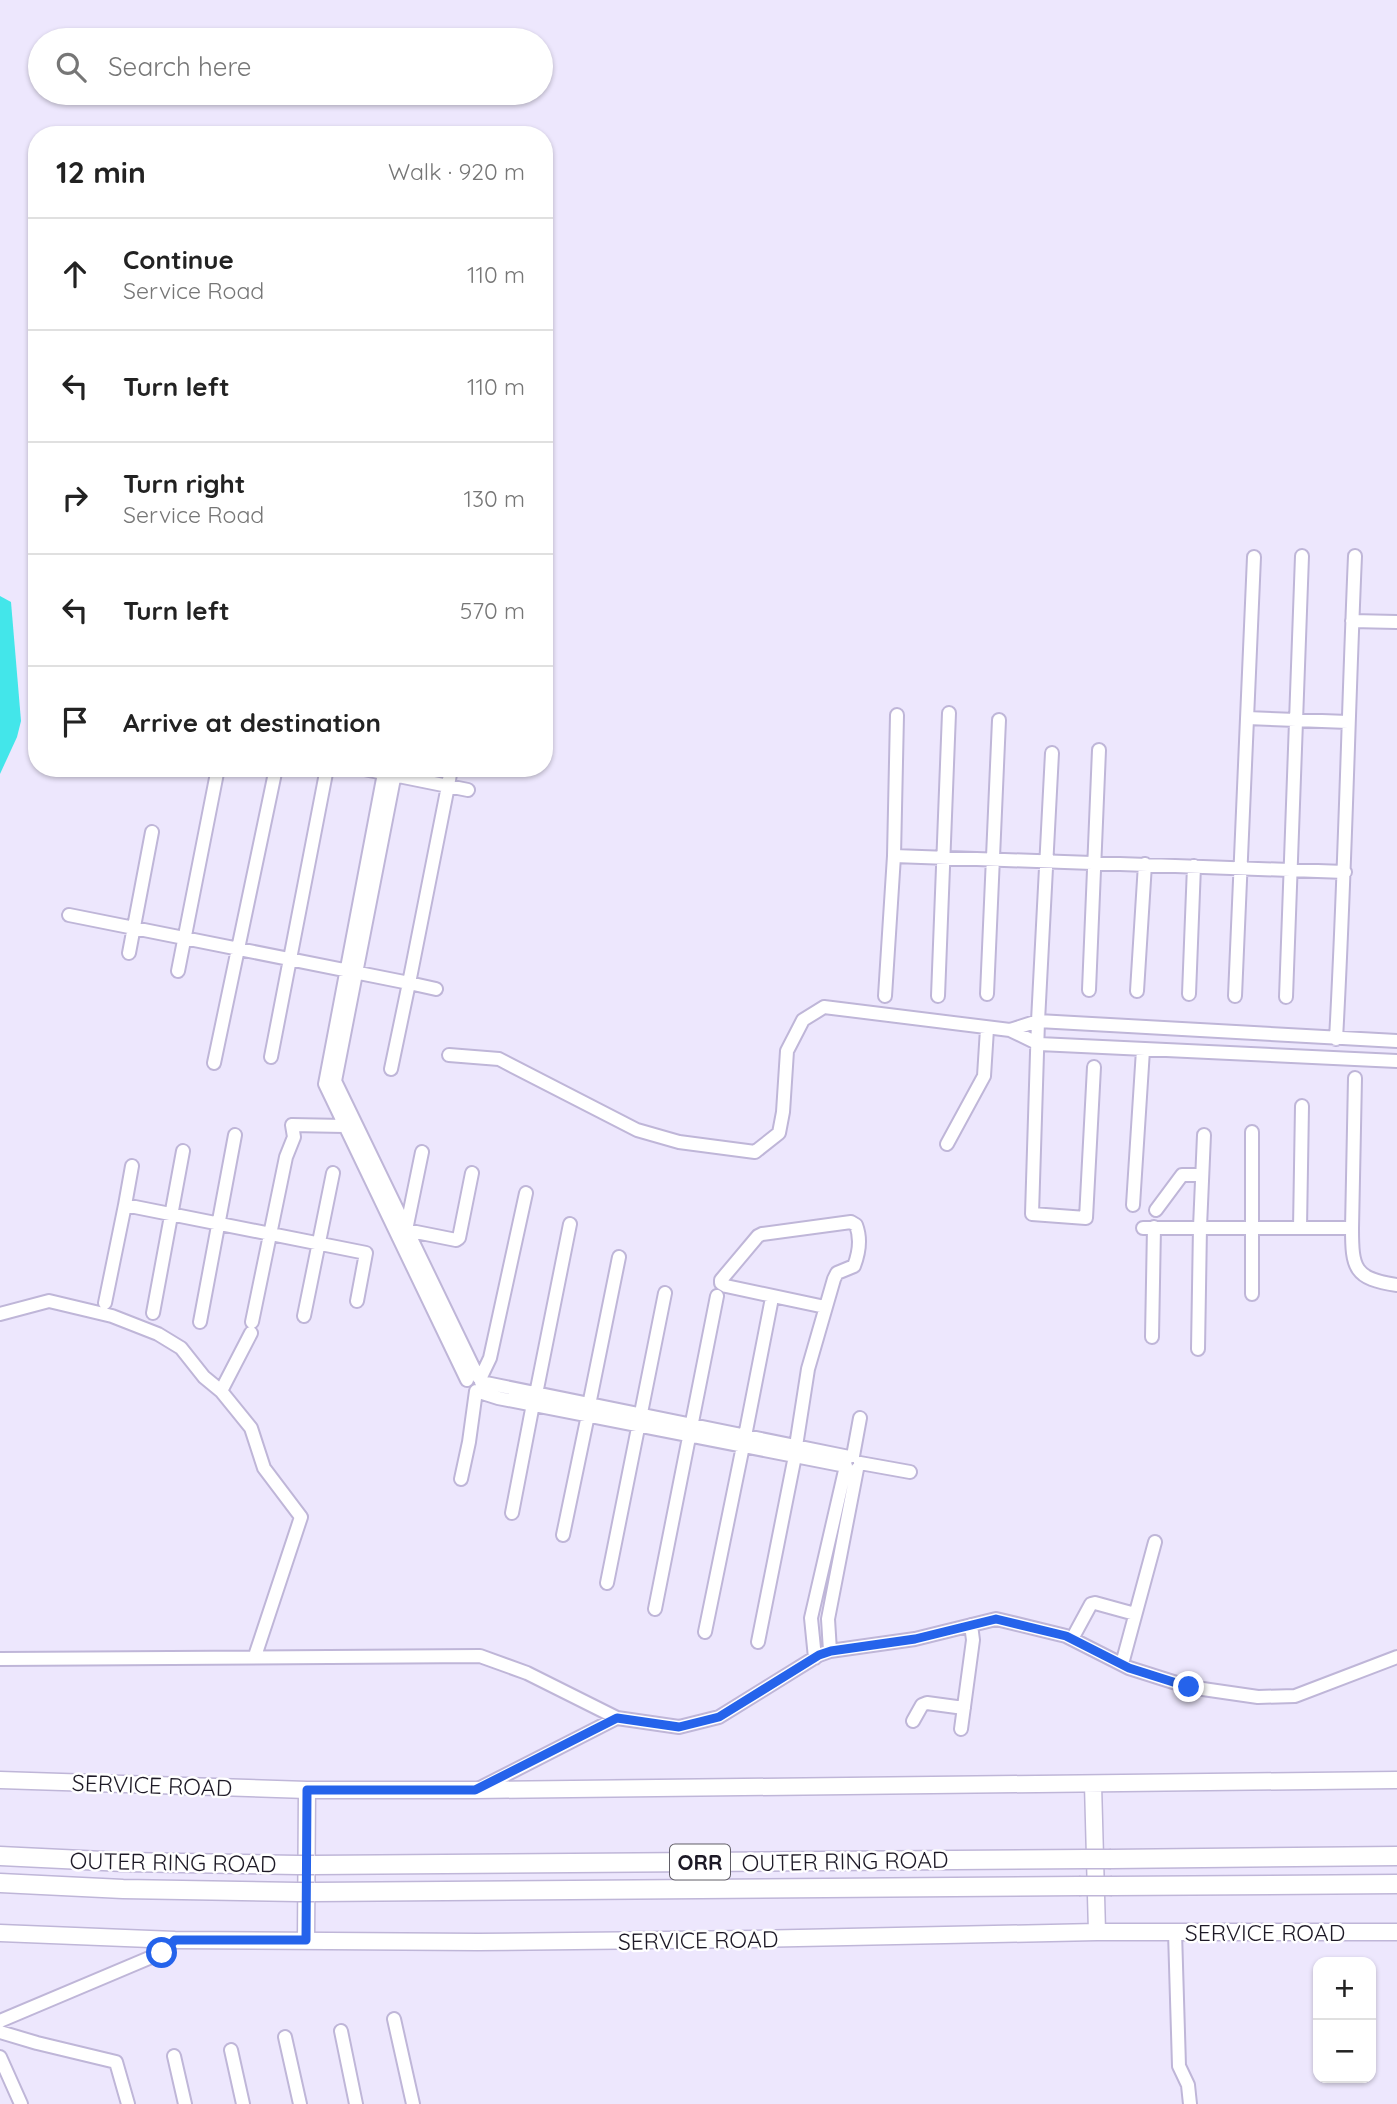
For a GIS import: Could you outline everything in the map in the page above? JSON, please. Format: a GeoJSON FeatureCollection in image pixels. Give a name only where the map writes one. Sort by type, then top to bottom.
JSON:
{"type":"FeatureCollection","features":[{"type":"Feature","properties":{"kind":"highway","name":"OUTER RING ROAD"},"geometry":{"type":"LineString","coordinates":[[0,1856],[124,1862],[306,1865],[1397,1856]]}},
{"type":"Feature","properties":{"kind":"highway","name":"OUTER RING ROAD"},"geometry":{"type":"LineString","coordinates":[[0,1883],[123,1889],[306,1892],[1397,1884]]}},
{"type":"Feature","properties":{"kind":"main road","name":"SERVICE ROAD"},"geometry":{"type":"LineString","coordinates":[[0,1780],[307,1790],[1397,1780]]}},
{"type":"Feature","properties":{"kind":"main road"},"geometry":{"type":"LineString","coordinates":[[1093,1784],[1097,1932]]}},
{"type":"Feature","properties":{"kind":"main road"},"geometry":{"type":"LineString","coordinates":[[306,1940],[307,1790]]}},
{"type":"Feature","properties":{"kind":"main road","name":"SERVICE ROAD"},"geometry":{"type":"LineString","coordinates":[[0,1933],[175,1940],[478,1942],[1097,1932],[1397,1932]]}},
{"type":"Feature","properties":{"kind":"street"},"geometry":{"type":"LineString","coordinates":[[1286,997],[1302,556]]}},
{"type":"Feature","properties":{"kind":"street"},"geometry":{"type":"LineString","coordinates":[[1336,1039],[1345,872],[1355,556]]}},
{"type":"Feature","properties":{"kind":"street"},"geometry":{"type":"LineString","coordinates":[[1235,996],[1254,557]]}},
{"type":"Feature","properties":{"kind":"street"},"geometry":{"type":"LineString","coordinates":[[1352,621],[1397,622]]}},
{"type":"Feature","properties":{"kind":"street"},"geometry":{"type":"LineString","coordinates":[[938,996],[949,713]]}},
{"type":"Feature","properties":{"kind":"street"},"geometry":{"type":"LineString","coordinates":[[885,996],[894,856],[897,715]]}},
{"type":"Feature","properties":{"kind":"street"},"geometry":{"type":"LineString","coordinates":[[1247,718],[1348,722]]}},
{"type":"Feature","properties":{"kind":"street"},"geometry":{"type":"LineString","coordinates":[[987,994],[999,720]]}},
{"type":"Feature","properties":{"kind":"street"},"geometry":{"type":"LineString","coordinates":[[1089,990],[1099,750]]}},
{"type":"Feature","properties":{"kind":"street"},"geometry":{"type":"LineString","coordinates":[[1052,753],[1038,1021],[1032,1214],[1086,1218],[1094,1067]]}},
{"type":"Feature","properties":{"kind":"street"},"geometry":{"type":"LineString","coordinates":[[178,971],[216,777]]}},
{"type":"Feature","properties":{"kind":"street"},"geometry":{"type":"LineString","coordinates":[[214,1063],[274,777]]}},
{"type":"Feature","properties":{"kind":"street"},"geometry":{"type":"LineString","coordinates":[[271,1057],[325,777]]}},
{"type":"Feature","properties":{"kind":"street"},"geometry":{"type":"LineString","coordinates":[[389,777],[351,971],[325,1084],[476,1382],[535,1399],[588,1410],[910,1472]]}},
{"type":"Feature","properties":{"kind":"street"},"geometry":{"type":"LineString","coordinates":[[413,777],[468,790]]}},
{"type":"Feature","properties":{"kind":"street"},"geometry":{"type":"LineString","coordinates":[[391,1069],[450,777]]}},
{"type":"Feature","properties":{"kind":"street"},"geometry":{"type":"LineString","coordinates":[[129,953],[152,832]]}},
{"type":"Feature","properties":{"kind":"street"},"geometry":{"type":"LineString","coordinates":[[894,856],[1345,872]]}},
{"type":"Feature","properties":{"kind":"street"},"geometry":{"type":"LineString","coordinates":[[1137,991],[1145,864]]}},
{"type":"Feature","properties":{"kind":"street"},"geometry":{"type":"LineString","coordinates":[[1189,994],[1194,866]]}},
{"type":"Feature","properties":{"kind":"street"},"geometry":{"type":"LineString","coordinates":[[69,915],[184,936],[436,989]]}},
{"type":"Feature","properties":{"kind":"street"},"geometry":{"type":"LineString","coordinates":[[351,971],[335,1075],[336,1086],[476,1382]]}},
{"type":"Feature","properties":{"kind":"street"},"geometry":{"type":"LineString","coordinates":[[449,1055],[499,1059],[637,1130],[679,1142],[755,1152],[779,1133],[787,1051],[803,1020],[824,1007],[987,1029],[1010,1030],[1038,1021],[1397,1041]]}},
{"type":"Feature","properties":{"kind":"street"},"geometry":{"type":"LineString","coordinates":[[947,1144],[984,1076],[987,1029]]}},
{"type":"Feature","properties":{"kind":"street"},"geometry":{"type":"LineString","coordinates":[[1010,1030],[1039,1044],[1397,1061]]}},
{"type":"Feature","properties":{"kind":"street"},"geometry":{"type":"LineString","coordinates":[[1181,1030],[1181,1052]]}},
{"type":"Feature","properties":{"kind":"street"},"geometry":{"type":"LineString","coordinates":[[1133,1205],[1143,1050]]}},
{"type":"Feature","properties":{"kind":"street"},"geometry":{"type":"LineString","coordinates":[[1355,1078],[1352,1259],[1367,1278],[1378,1283],[1397,1285]]}},
{"type":"Feature","properties":{"kind":"street"},"geometry":{"type":"LineString","coordinates":[[1300,1227],[1302,1106]]}},
{"type":"Feature","properties":{"kind":"street"},"geometry":{"type":"LineString","coordinates":[[221,1391],[251,1327],[286,1157],[295,1137],[292,1125],[344,1126]]}},
{"type":"Feature","properties":{"kind":"street"},"geometry":{"type":"LineString","coordinates":[[1252,1132],[1252,1294]]}},
{"type":"Feature","properties":{"kind":"street"},"geometry":{"type":"LineString","coordinates":[[200,1322],[235,1135]]}},
{"type":"Feature","properties":{"kind":"street"},"geometry":{"type":"LineString","coordinates":[[1198,1349],[1204,1135]]}},
{"type":"Feature","properties":{"kind":"street"},"geometry":{"type":"LineString","coordinates":[[153,1313],[183,1151]]}},
{"type":"Feature","properties":{"kind":"street"},"geometry":{"type":"LineString","coordinates":[[406,1230],[422,1152]]}},
{"type":"Feature","properties":{"kind":"street"},"geometry":{"type":"LineString","coordinates":[[105,1303],[132,1166]]}},
{"type":"Feature","properties":{"kind":"street"},"geometry":{"type":"LineString","coordinates":[[304,1316],[332,1173]]}},
{"type":"Feature","properties":{"kind":"street"},"geometry":{"type":"LineString","coordinates":[[406,1230],[456,1240],[459,1238],[472,1173]]}},
{"type":"Feature","properties":{"kind":"street"},"geometry":{"type":"LineString","coordinates":[[1156,1210],[1182,1175],[1202,1175]]}},
{"type":"Feature","properties":{"kind":"street"},"geometry":{"type":"LineString","coordinates":[[461,1479],[469,1442],[476,1382],[490,1357],[526,1192]]}},
{"type":"Feature","properties":{"kind":"street"},"geometry":{"type":"LineString","coordinates":[[125,1205],[366,1253],[357,1301]]}},
{"type":"Feature","properties":{"kind":"street"},"geometry":{"type":"LineString","coordinates":[[758,1642],[808,1369],[837,1273],[853,1266],[860,1238],[854,1223],[762,1234],[721,1280],[726,1286],[825,1307]]}},
{"type":"Feature","properties":{"kind":"street"},"geometry":{"type":"LineString","coordinates":[[512,1513],[570,1224]]}},
{"type":"Feature","properties":{"kind":"street"},"geometry":{"type":"LineString","coordinates":[[1152,1337],[1149,1228],[1352,1228]]}},
{"type":"Feature","properties":{"kind":"street"},"geometry":{"type":"LineString","coordinates":[[563,1535],[619,1257]]}},
{"type":"Feature","properties":{"kind":"street"},"geometry":{"type":"LineString","coordinates":[[607,1583],[665,1293]]}},
{"type":"Feature","properties":{"kind":"street"},"geometry":{"type":"LineString","coordinates":[[655,1609],[717,1296]]}},
{"type":"Feature","properties":{"kind":"street"},"geometry":{"type":"LineString","coordinates":[[0,1314],[49,1301],[111,1316],[158,1334],[181,1348],[251,1428],[264,1468],[301,1517],[255,1656]]}},
{"type":"Feature","properties":{"kind":"street"},"geometry":{"type":"LineString","coordinates":[[705,1632],[771,1303]]}},
{"type":"Feature","properties":{"kind":"street"},"geometry":{"type":"LineString","coordinates":[[831,1651],[828,1619],[860,1419]]}},
{"type":"Feature","properties":{"kind":"street"},"geometry":{"type":"LineString","coordinates":[[815,1658],[811,1618],[853,1462]]}},
{"type":"Feature","properties":{"kind":"street"},"geometry":{"type":"LineString","coordinates":[[1122,1664],[1155,1542]]}},
{"type":"Feature","properties":{"kind":"street"},"geometry":{"type":"LineString","coordinates":[[1072,1639],[1091,1604],[1135,1614]]}},
{"type":"Feature","properties":{"kind":"street"},"geometry":{"type":"LineString","coordinates":[[0,1659],[480,1656],[527,1672],[617,1718],[679,1727],[719,1717],[831,1651],[915,1639],[996,1619],[1072,1639],[1122,1664],[1189,1687],[1258,1697],[1295,1696],[1397,1657]]}},
{"type":"Feature","properties":{"kind":"street"},"geometry":{"type":"LineString","coordinates":[[961,1729],[973,1640],[971,1625]]}},
{"type":"Feature","properties":{"kind":"street"},"geometry":{"type":"LineString","coordinates":[[913,1721],[922,1704],[964,1708]]}},
{"type":"Feature","properties":{"kind":"street"},"geometry":{"type":"LineString","coordinates":[[475,1790],[617,1718]]}},
{"type":"Feature","properties":{"kind":"street"},"geometry":{"type":"LineString","coordinates":[[1175,1932],[1179,2066],[1188,2085],[1190,2104]]}},
{"type":"Feature","properties":{"kind":"street"},"geometry":{"type":"LineString","coordinates":[[0,2021],[162,1953],[175,1940]]}},
{"type":"Feature","properties":{"kind":"street"},"geometry":{"type":"LineString","coordinates":[[394,2019],[413,2104]]}},
{"type":"Feature","properties":{"kind":"street"},"geometry":{"type":"LineString","coordinates":[[341,2031],[356,2104]]}},
{"type":"Feature","properties":{"kind":"street"},"geometry":{"type":"LineString","coordinates":[[0,2032],[116,2062],[128,2104]]}},
{"type":"Feature","properties":{"kind":"street"},"geometry":{"type":"LineString","coordinates":[[285,2037],[300,2104]]}},
{"type":"Feature","properties":{"kind":"street"},"geometry":{"type":"LineString","coordinates":[[231,2050],[243,2104]]}},
{"type":"Feature","properties":{"kind":"street"},"geometry":{"type":"LineString","coordinates":[[174,2056],[185,2104]]}},
{"type":"Feature","properties":{"kind":"street"},"geometry":{"type":"LineString","coordinates":[[0,2057],[21,2104]]}},
{"type":"Feature","properties":{"kind":"water"},"geometry":{"type":"Polygon","coordinates":[[[0,596],[11,602],[21,721],[17,737],[0,774],[0,596]]]}},
{"type":"Feature","properties":{"kind":"route"},"geometry":{"type":"LineString","coordinates":[[162,1953],[175,1940],[306,1940],[307,1790],[475,1790],[617,1718],[679,1727],[719,1717],[819,1655],[831,1651],[915,1639],[996,1619],[1066,1636],[1129,1668],[1189,1687]]}}]}
